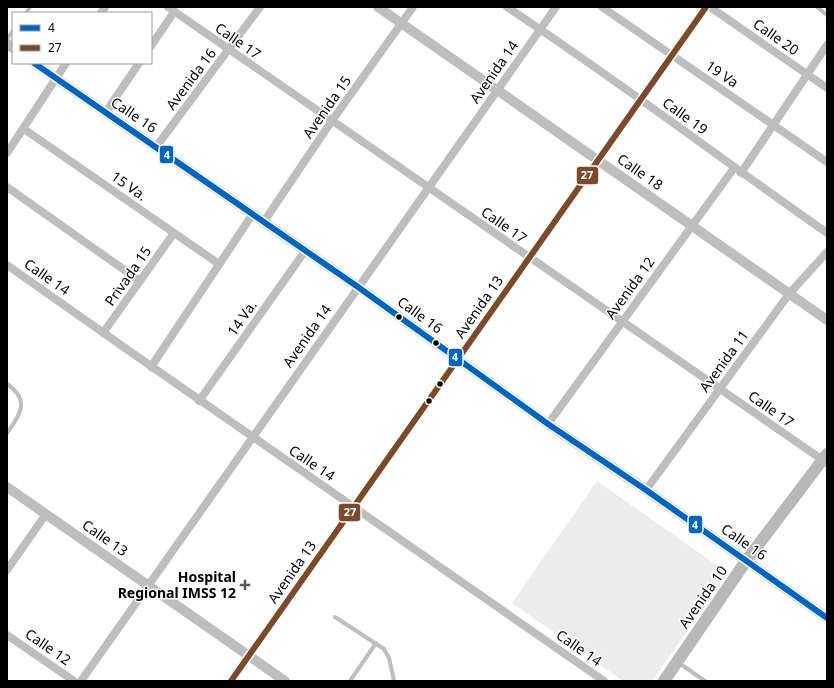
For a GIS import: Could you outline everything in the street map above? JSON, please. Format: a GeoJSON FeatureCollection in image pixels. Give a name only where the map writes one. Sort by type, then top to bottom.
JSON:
{"type":"FeatureCollection","features":[{"type":"Feature","properties":{"kind":"main road","name":"Avenida 10"},"geometry":{"type":"LineString","coordinates":[[664,681],[746,561],[826,459]]}},
{"type":"Feature","properties":{"kind":"street","name":"Avenida 16"},"geometry":{"type":"LineString","coordinates":[[156,147],[260,7]]}},
{"type":"Feature","properties":{"kind":"street","name":"Calle 18"},"geometry":{"type":"LineString","coordinates":[[378,7],[827,320]]}},
{"type":"Feature","properties":{"kind":"street","name":"Avenida 15"},"geometry":{"type":"LineString","coordinates":[[263,223],[331,122],[413,7]]}},
{"type":"Feature","properties":{"kind":"street","name":"Calle 19"},"geometry":{"type":"LineString","coordinates":[[507,7],[641,99],[734,168],[827,233]]}},
{"type":"Feature","properties":{"kind":"street","name":"Avenida 14"},"geometry":{"type":"LineString","coordinates":[[80,681],[556,7]]}},
{"type":"Feature","properties":{"kind":"street","name":"19 Va"},"geometry":{"type":"LineString","coordinates":[[602,7],[827,162]]}},
{"type":"Feature","properties":{"kind":"street","name":"Avenida 13"},"geometry":{"type":"LineString","coordinates":[[231,681],[706,7]]}},
{"type":"Feature","properties":{"kind":"street","name":"Calle 20"},"geometry":{"type":"LineString","coordinates":[[710,7],[827,88]]}},
{"type":"Feature","properties":{"kind":"street","name":"Calle 17"},"geometry":{"type":"LineString","coordinates":[[171,9],[331,122],[622,320],[720,389],[826,459]]}},
{"type":"Feature","properties":{"kind":"street"},"geometry":{"type":"LineString","coordinates":[[152,44],[171,9]]}},
{"type":"Feature","properties":{"kind":"street"},"geometry":{"type":"LineString","coordinates":[[741,173],[827,45]]}},
{"type":"Feature","properties":{"kind":"street","name":"Calle 16"},"geometry":{"type":"LineString","coordinates":[[35,64],[263,223],[358,287],[548,424],[646,490],[827,618]]}},
{"type":"Feature","properties":{"kind":"street"},"geometry":{"type":"LineString","coordinates":[[7,153],[65,64]]}},
{"type":"Feature","properties":{"kind":"street"},"geometry":{"type":"LineString","coordinates":[[106,112],[138,64]]}},
{"type":"Feature","properties":{"kind":"street","name":"15 Va."},"geometry":{"type":"LineString","coordinates":[[24,129],[219,264]]}},
{"type":"Feature","properties":{"kind":"street","name":"Avenida 12"},"geometry":{"type":"LineString","coordinates":[[548,424],[622,320],[734,168]]}},
{"type":"Feature","properties":{"kind":"street"},"geometry":{"type":"LineString","coordinates":[[7,187],[140,281]]}},
{"type":"Feature","properties":{"kind":"street"},"geometry":{"type":"LineString","coordinates":[[151,367],[252,215]]}},
{"type":"Feature","properties":{"kind":"street","name":"Privada 15"},"geometry":{"type":"LineString","coordinates":[[103,333],[174,233]]}},
{"type":"Feature","properties":{"kind":"street","name":"14 Va."},"geometry":{"type":"LineString","coordinates":[[199,401],[305,251]]}},
{"type":"Feature","properties":{"kind":"street","name":"Avenida 11"},"geometry":{"type":"LineString","coordinates":[[646,490],[789,294],[827,252]]}},
{"type":"Feature","properties":{"kind":"street","name":"Calle 14"},"geometry":{"type":"LineString","coordinates":[[7,265],[252,438],[604,681]]}},
{"type":"Feature","properties":{"kind":"street","name":"Calle 13"},"geometry":{"type":"LineString","coordinates":[[7,486],[285,681]]}},
{"type":"Feature","properties":{"kind":"street"},"geometry":{"type":"LineString","coordinates":[[7,570],[46,514]]}},
{"type":"Feature","properties":{"kind":"street","name":"Calle 12"},"geometry":{"type":"LineString","coordinates":[[7,634],[74,681]]}},
{"type":"Feature","properties":{"kind":"lane"},"geometry":{"type":"LineString","coordinates":[[816,7],[827,15]]}},
{"type":"Feature","properties":{"kind":"lane"},"geometry":{"type":"LineString","coordinates":[[7,384],[16,390],[21,398],[19,414],[7,433]]}},
{"type":"Feature","properties":{"kind":"lane"},"geometry":{"type":"LineString","coordinates":[[335,617],[384,649],[390,658],[394,681]]}},
{"type":"Feature","properties":{"kind":"lane"},"geometry":{"type":"LineString","coordinates":[[352,680],[376,643]]}},
{"type":"Feature","properties":{"kind":"lane"},"geometry":{"type":"LineString","coordinates":[[677,662],[704,681]]}},
{"type":"Feature","properties":{"kind":"shaded area"},"geometry":{"type":"Polygon","coordinates":[[[597,481],[728,573],[652,681],[623,681],[512,603],[597,481]]]}},
{"type":"Feature","properties":{"kind":"transit line","name":"27"},"geometry":{"type":"LineString","coordinates":[[231,681],[706,7]]}},
{"type":"Feature","properties":{"kind":"transit line","name":"4"},"geometry":{"type":"LineString","coordinates":[[35,64],[358,287],[548,424],[646,490],[827,618]]}},
{"type":"Feature","properties":{"kind":"place","name":"Hospital Regional IMSS 12"},"geometry":{"type":"Point","coordinates":[245,585]}}]}
